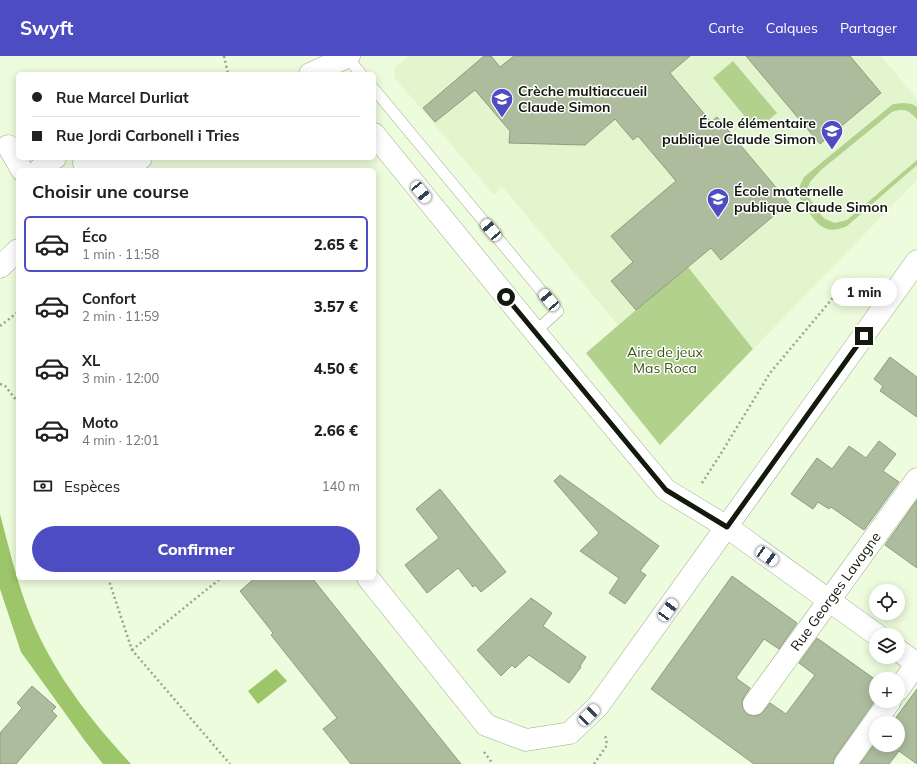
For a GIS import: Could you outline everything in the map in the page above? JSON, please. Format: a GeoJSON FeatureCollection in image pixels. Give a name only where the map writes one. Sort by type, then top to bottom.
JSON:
{"type":"FeatureCollection","features":[{"type":"Feature","properties":{"kind":"street"},"geometry":{"type":"LineString","coordinates":[[319,72],[348,56]]}},
{"type":"Feature","properties":{"kind":"street"},"geometry":{"type":"LineString","coordinates":[[376,136],[666,490],[727,527],[869,629]]}},
{"type":"Feature","properties":{"kind":"street"},"geometry":{"type":"LineString","coordinates":[[9,145],[16,158]]}},
{"type":"Feature","properties":{"kind":"street"},"geometry":{"type":"LineString","coordinates":[[83,164],[101,160]]}},
{"type":"Feature","properties":{"kind":"street"},"geometry":{"type":"LineString","coordinates":[[127,168],[138,160]]}},
{"type":"Feature","properties":{"kind":"street"},"geometry":{"type":"LineString","coordinates":[[0,267],[16,252]]}},
{"type":"Feature","properties":{"kind":"street"},"geometry":{"type":"LineString","coordinates":[[370,580],[486,725],[526,740],[570,733],[598,706],[917,261]]}},
{"type":"Feature","properties":{"kind":"street","name":"Rue Georges Lavagne"},"geometry":{"type":"LineString","coordinates":[[754,704],[917,479]]}},
{"type":"Feature","properties":{"kind":"street"},"geometry":{"type":"LineString","coordinates":[[905,655],[917,663],[905,680]]}},
{"type":"Feature","properties":{"kind":"street"},"geometry":{"type":"LineString","coordinates":[[845,764],[885,708]]}},
{"type":"Feature","properties":{"kind":"lane"},"geometry":{"type":"LineString","coordinates":[[348,56],[360,72]]}},
{"type":"Feature","properties":{"kind":"lane"},"geometry":{"type":"LineString","coordinates":[[376,92],[558,311],[535,332]]}},
{"type":"Feature","properties":{"kind":"path"},"geometry":{"type":"LineString","coordinates":[[224,56],[228,72]]}},
{"type":"Feature","properties":{"kind":"path"},"geometry":{"type":"LineString","coordinates":[[688,503],[720,455],[770,373],[847,281]]}},
{"type":"Feature","properties":{"kind":"path"},"geometry":{"type":"LineString","coordinates":[[0,326],[16,314]]}},
{"type":"Feature","properties":{"kind":"path"},"geometry":{"type":"LineString","coordinates":[[0,384],[5,386],[16,400]]}},
{"type":"Feature","properties":{"kind":"path"},"geometry":{"type":"LineString","coordinates":[[109,580],[132,650],[230,764]]}},
{"type":"Feature","properties":{"kind":"path"},"geometry":{"type":"LineString","coordinates":[[132,650],[219,580]]}},
{"type":"Feature","properties":{"kind":"path"},"geometry":{"type":"LineString","coordinates":[[594,764],[607,745]]}},
{"type":"Feature","properties":{"kind":"shaded area"},"geometry":{"type":"Polygon","coordinates":[[[409,56],[881,56],[917,99],[917,180],[753,349],[688,267],[618,325],[505,190],[502,187],[494,195],[394,77],[395,67],[409,56]]]}},
{"type":"Feature","properties":{"kind":"shaded area"},"geometry":{"type":"Polygon","coordinates":[[[0,514],[16,574],[16,580],[18,580],[27,608],[40,638],[70,689],[105,735],[131,764],[103,764],[85,741],[21,652],[0,589],[0,514]]]}},
{"type":"Feature","properties":{"kind":"shaded area"},"geometry":{"type":"Polygon","coordinates":[[[276,669],[287,681],[258,704],[248,691],[276,669]]]}},
{"type":"Feature","properties":{"kind":"green space"},"geometry":{"type":"Polygon","coordinates":[[[733,61],[777,113],[756,130],[713,78],[733,61]]]}},
{"type":"Feature","properties":{"kind":"green space"},"geometry":{"type":"Polygon","coordinates":[[[893,104],[912,104],[917,107],[917,119],[903,110],[892,112],[821,170],[810,182],[808,187],[808,196],[825,219],[835,223],[847,220],[917,160],[917,165],[847,226],[834,230],[824,228],[812,217],[800,197],[799,188],[804,177],[893,104]]]}},
{"type":"Feature","properties":{"kind":"green space","name":"Aire de jeux Mas Roca"},"geometry":{"type":"Polygon","coordinates":[[[688,267],[753,349],[660,445],[586,353],[688,267]]]}},
{"type":"Feature","properties":{"kind":"building"},"geometry":{"type":"Polygon","coordinates":[[[484,56],[491,56],[500,67],[514,56],[690,56],[670,73],[711,122],[717,117],[789,203],[721,260],[711,248],[636,310],[611,281],[633,262],[611,236],[676,181],[638,136],[633,140],[615,119],[585,145],[509,143],[510,131],[475,90],[435,122],[423,108],[484,56]]]}},
{"type":"Feature","properties":{"kind":"building"},"geometry":{"type":"Polygon","coordinates":[[[746,56],[850,56],[881,93],[820,144],[746,56]]]}},
{"type":"Feature","properties":{"kind":"building"},"geometry":{"type":"Polygon","coordinates":[[[890,357],[917,377],[917,417],[880,391],[883,386],[874,379],[890,357]]]}},
{"type":"Feature","properties":{"kind":"building"},"geometry":{"type":"Polygon","coordinates":[[[879,441],[896,454],[883,471],[899,482],[864,530],[831,507],[829,509],[818,502],[813,509],[791,494],[817,458],[832,469],[849,446],[866,458],[879,441]]]}},
{"type":"Feature","properties":{"kind":"building"},"geometry":{"type":"Polygon","coordinates":[[[560,475],[659,546],[640,571],[646,575],[625,604],[609,593],[619,578],[580,551],[599,533],[554,481],[560,475]]]}},
{"type":"Feature","properties":{"kind":"building"},"geometry":{"type":"Polygon","coordinates":[[[440,489],[506,572],[481,592],[475,585],[473,587],[458,568],[427,593],[405,565],[439,538],[416,509],[440,489]]]}},
{"type":"Feature","properties":{"kind":"building"},"geometry":{"type":"Polygon","coordinates":[[[917,500],[917,568],[885,545],[917,500]]]}},
{"type":"Feature","properties":{"kind":"building"},"geometry":{"type":"Polygon","coordinates":[[[732,576],[797,623],[779,649],[764,639],[736,678],[750,688],[742,702],[743,709],[747,714],[753,716],[759,715],[770,703],[786,714],[815,675],[799,663],[817,638],[869,675],[870,708],[835,757],[833,764],[754,764],[651,689],[732,576]]]}},
{"type":"Feature","properties":{"kind":"building"},"geometry":{"type":"Polygon","coordinates":[[[253,580],[314,580],[461,764],[351,764],[323,729],[337,718],[271,635],[273,633],[240,591],[253,580]]]}},
{"type":"Feature","properties":{"kind":"building"},"geometry":{"type":"Polygon","coordinates":[[[531,598],[552,613],[543,626],[586,657],[580,666],[581,667],[569,683],[529,655],[515,668],[512,665],[501,676],[477,650],[531,598]]]}},
{"type":"Feature","properties":{"kind":"building"},"geometry":{"type":"Polygon","coordinates":[[[32,686],[56,707],[52,711],[57,716],[16,764],[0,764],[0,733],[22,708],[17,703],[32,686]]]}},
{"type":"Feature","properties":{"kind":"building"},"geometry":{"type":"Polygon","coordinates":[[[917,689],[917,764],[900,752],[905,752],[905,716],[897,716],[903,708],[905,708],[905,705],[917,689]]]}},
{"type":"Feature","properties":{"kind":"building"},"geometry":{"type":"Polygon","coordinates":[[[869,752],[898,752],[889,764],[860,764],[869,752]]]}},
{"type":"Feature","properties":{"kind":"place","name":"Crèche multiaccueil Claude Simon"},"geometry":{"type":"Point","coordinates":[502,118]}},
{"type":"Feature","properties":{"kind":"place","name":"École élémentaire publique Claude Simon"},"geometry":{"type":"Point","coordinates":[832,150]}},
{"type":"Feature","properties":{"kind":"place","name":"École maternelle publique Claude Simon"},"geometry":{"type":"Point","coordinates":[718,218]}},
{"type":"Feature","properties":{"kind":"route"},"geometry":{"type":"LineString","coordinates":[[506,297],[666,490],[727,527],[864,336]]}}]}
